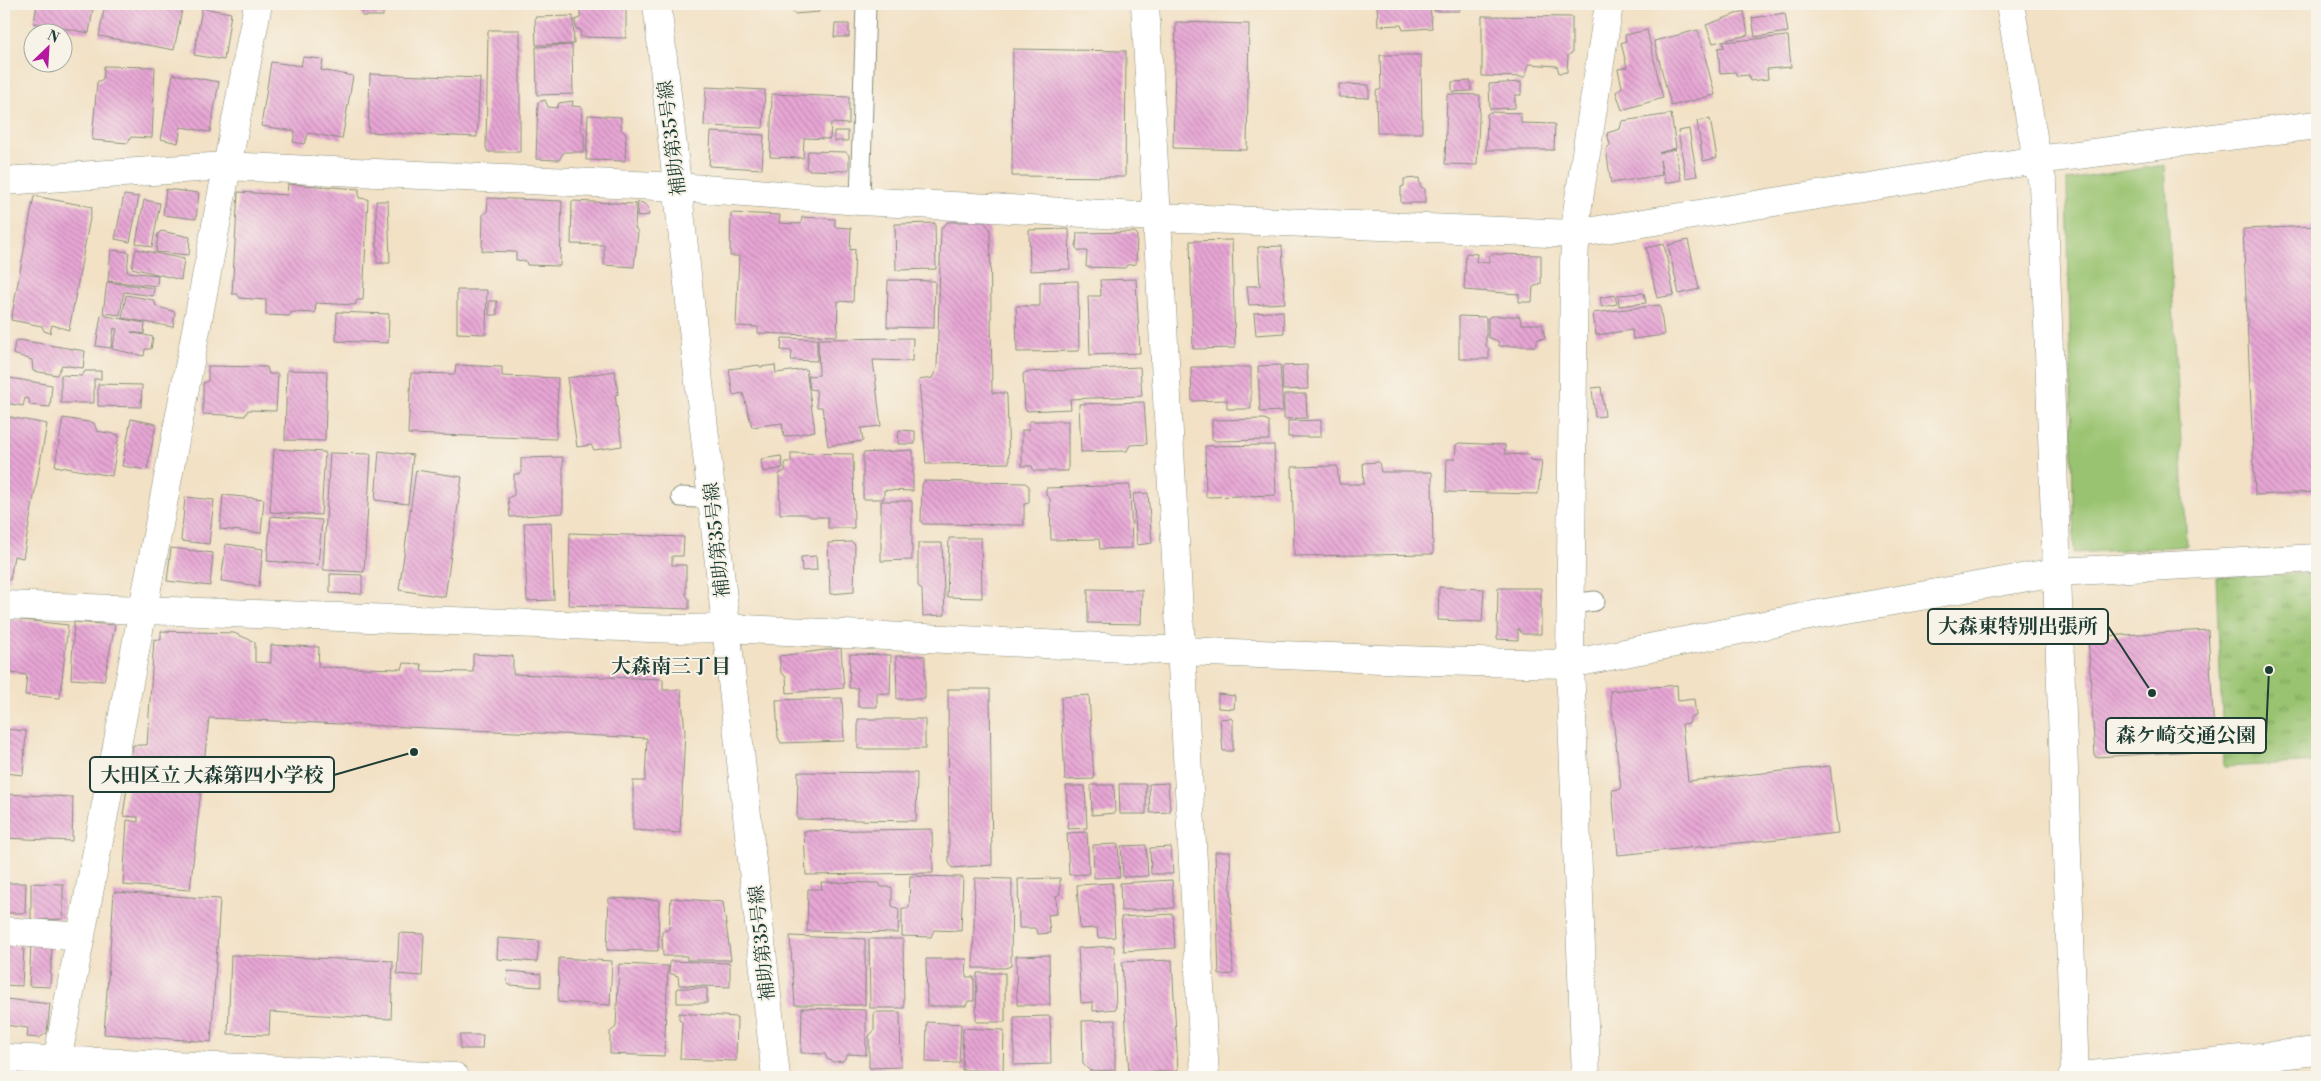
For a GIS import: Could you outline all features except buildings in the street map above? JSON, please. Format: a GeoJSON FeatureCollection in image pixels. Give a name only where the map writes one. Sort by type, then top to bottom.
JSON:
{"type":"FeatureCollection","features":[{"type":"Feature","properties":{"kind":"street"},"geometry":{"type":"LineString","coordinates":[[56,1069],[141,610],[258,4]]}},
{"type":"Feature","properties":{"kind":"street","name":"補助第35号線"},"geometry":{"type":"LineString","coordinates":[[657,4],[776,1077]]}},
{"type":"Feature","properties":{"kind":"street"},"geometry":{"type":"LineString","coordinates":[[1146,4],[1182,651],[1180,727],[1206,1077]]}},
{"type":"Feature","properties":{"kind":"street"},"geometry":{"type":"LineString","coordinates":[[1586,1077],[1570,664],[1583,602],[1574,234],[1609,4]]}},
{"type":"Feature","properties":{"kind":"street"},"geometry":{"type":"LineString","coordinates":[[2010,4],[2037,160],[2043,184],[2074,1077],[2317,1051]]}},
{"type":"Feature","properties":{"kind":"street"},"geometry":{"type":"LineString","coordinates":[[4,181],[226,166],[678,186],[860,201],[1157,217],[1574,234],[2037,160],[2317,124]]}},
{"type":"Feature","properties":{"kind":"street"},"geometry":{"type":"LineString","coordinates":[[4,605],[678,629],[877,627],[1129,653],[1182,651],[1431,661],[1570,664],[1814,615],[2056,572],[2317,558]]}},
{"type":"Feature","properties":{"kind":"street"},"geometry":{"type":"LineString","coordinates":[[4,931],[80,937]]}},
{"type":"Feature","properties":{"kind":"street"},"geometry":{"type":"LineString","coordinates":[[4,1058],[56,1069],[455,1077]]}},
{"type":"Feature","properties":{"kind":"lane"},"geometry":{"type":"LineString","coordinates":[[860,201],[866,4]]}},
{"type":"Feature","properties":{"kind":"lane"},"geometry":{"type":"LineString","coordinates":[[681,497],[712,499]]}},
{"type":"Feature","properties":{"kind":"green space"},"geometry":{"type":"Polygon","coordinates":[[[2165,165],[2187,546],[2074,553],[2067,180],[2165,165]]]}},
{"type":"Feature","properties":{"kind":"green space"},"geometry":{"type":"Polygon","coordinates":[[[2317,573],[2317,762],[2224,767],[2216,577],[2317,573]]]}},
{"type":"Feature","properties":{"kind":"place","name":"森ケ崎交通公園"},"geometry":{"type":"Point","coordinates":[2269,670]}},
{"type":"Feature","properties":{"kind":"place","name":"大森東特別出張所"},"geometry":{"type":"Point","coordinates":[2152,693]}},
{"type":"Feature","properties":{"kind":"place","name":"大田区立 大森第四小学校"},"geometry":{"type":"Point","coordinates":[414,752]}},
{"type":"Feature","properties":{"kind":"district","name":"大森南三丁目"},"geometry":{"type":"Point","coordinates":[671,667]}}]}
